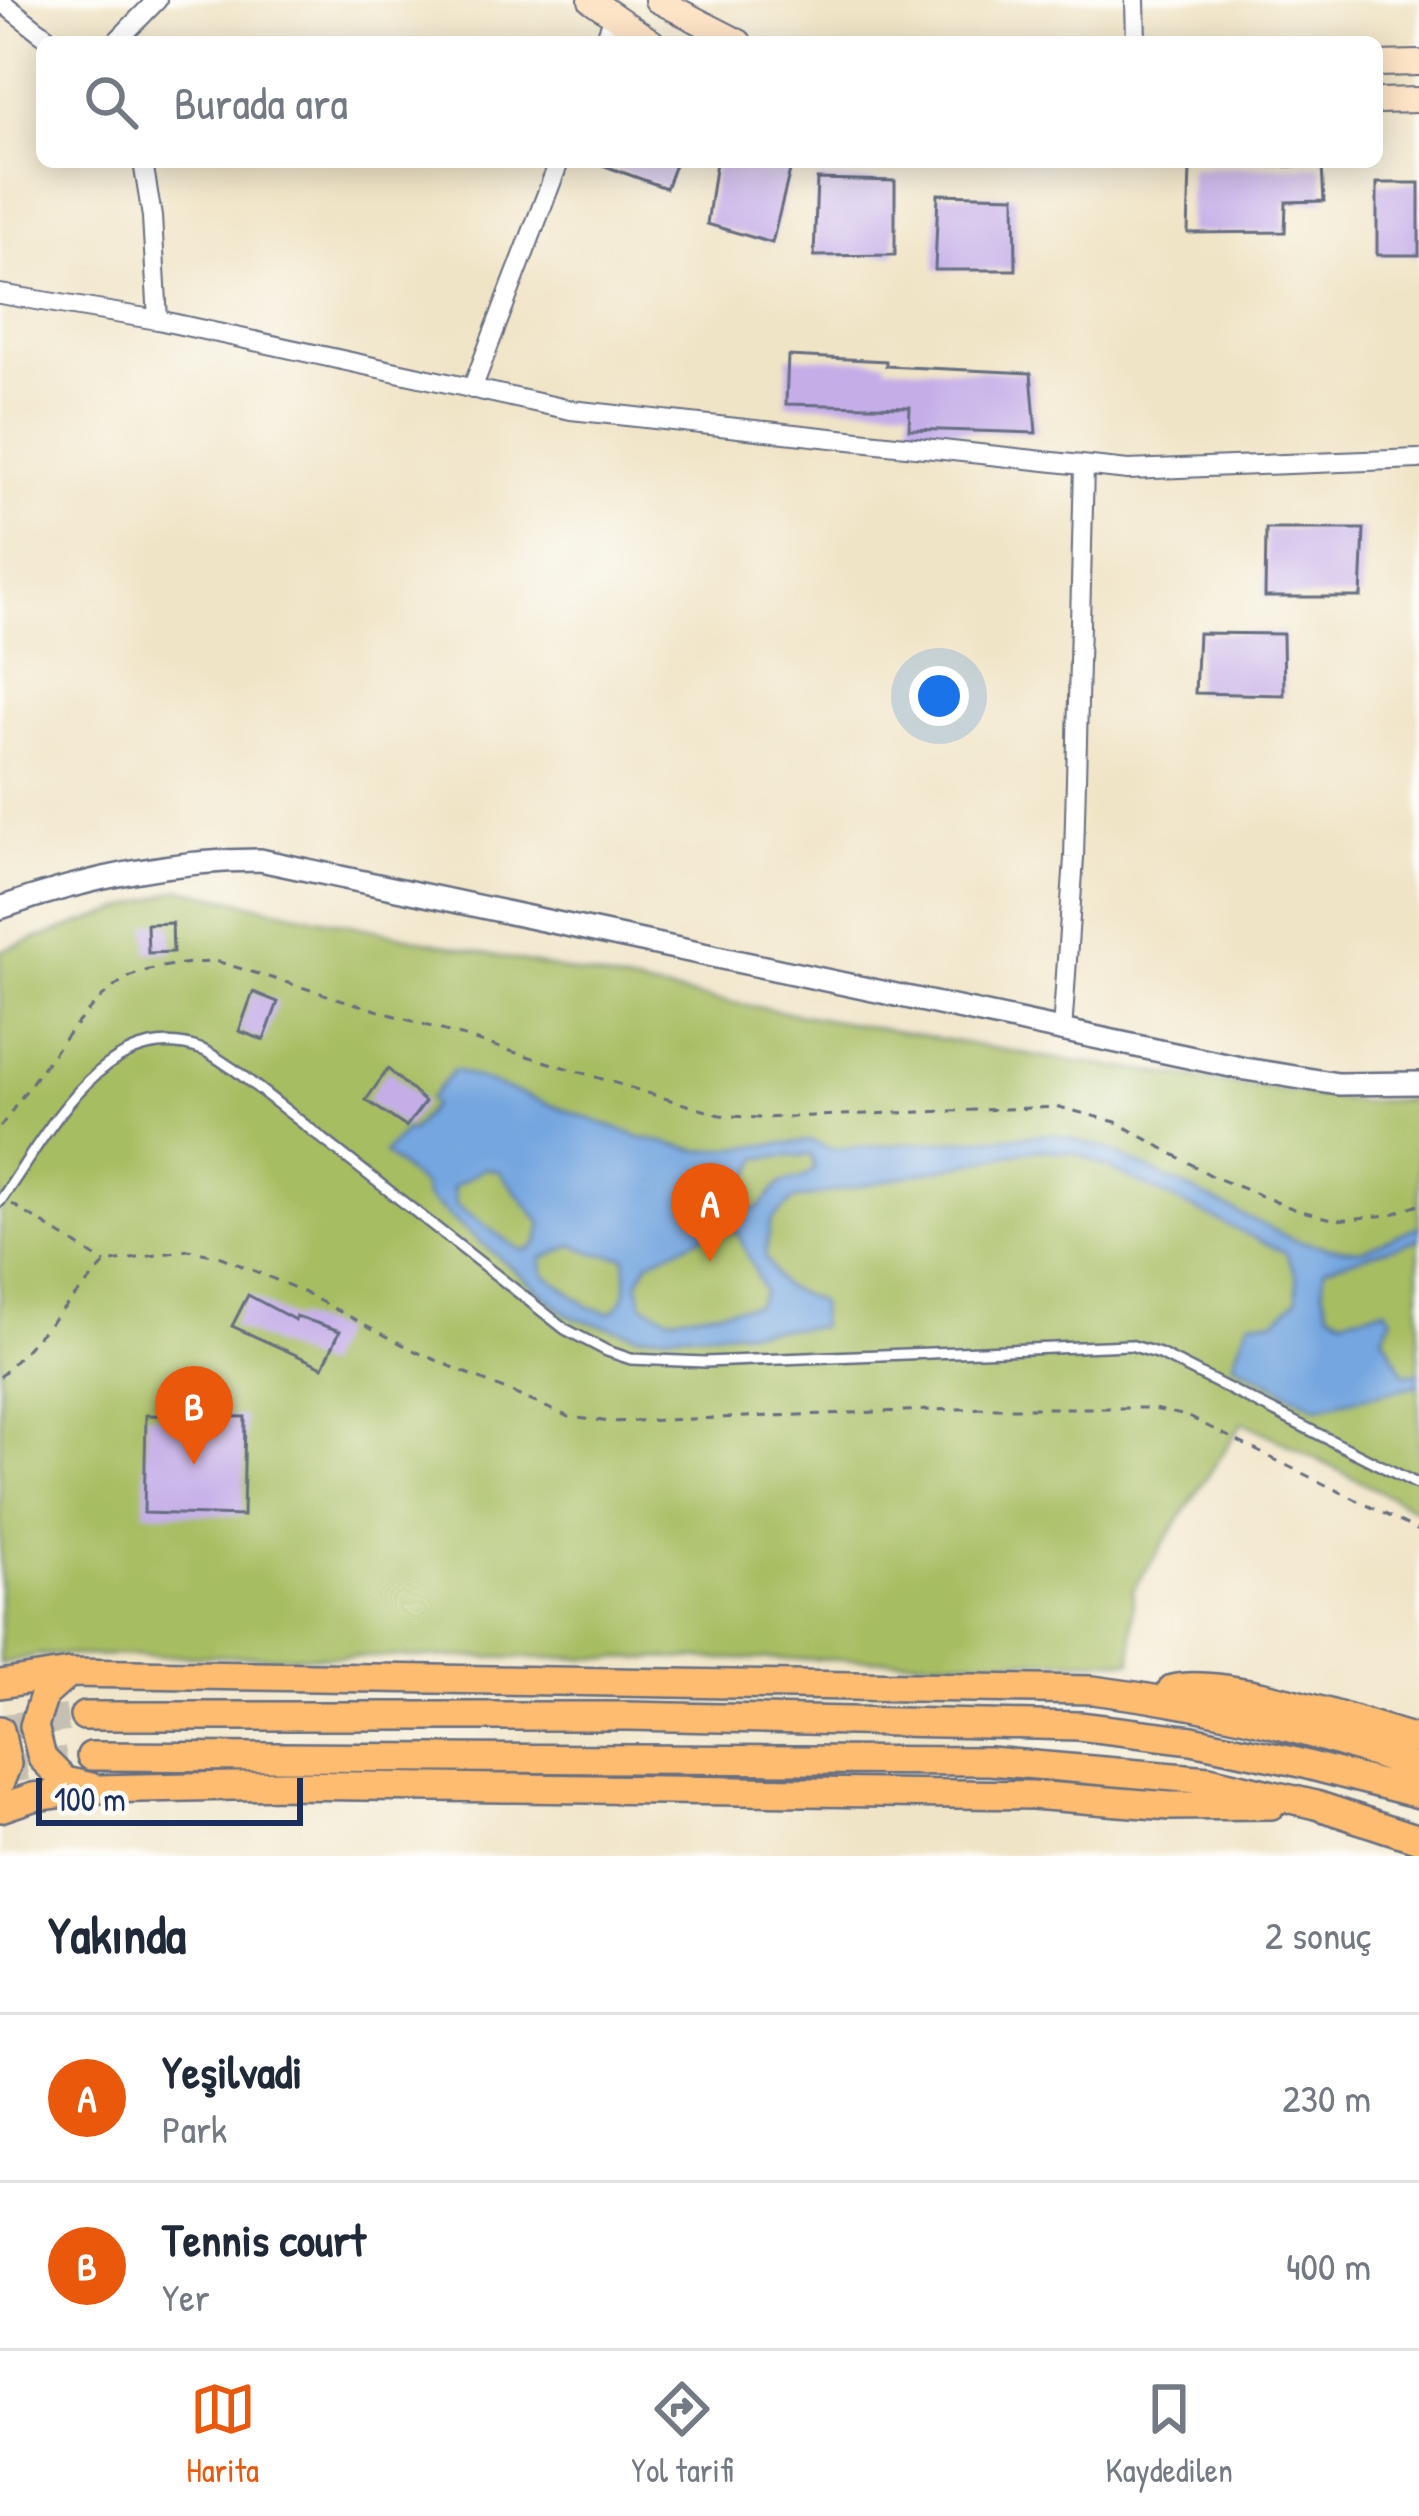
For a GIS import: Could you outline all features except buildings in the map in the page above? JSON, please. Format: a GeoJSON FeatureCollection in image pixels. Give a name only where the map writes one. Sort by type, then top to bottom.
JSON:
{"type":"FeatureCollection","features":[{"type":"Feature","properties":{"kind":"main road"},"geometry":{"type":"LineString","coordinates":[[591,0],[643,36]]}},
{"type":"Feature","properties":{"kind":"main road"},"geometry":{"type":"LineString","coordinates":[[657,0],[727,36]]}},
{"type":"Feature","properties":{"kind":"main road"},"geometry":{"type":"LineString","coordinates":[[1383,64],[1419,63]]}},
{"type":"Feature","properties":{"kind":"main road"},"geometry":{"type":"LineString","coordinates":[[1383,101],[1419,100]]}},
{"type":"Feature","properties":{"kind":"main road"},"geometry":{"type":"LineString","coordinates":[[69,1673],[44,1695],[34,1726],[41,1758],[65,1780],[97,1789]]}},
{"type":"Feature","properties":{"kind":"main road"},"geometry":{"type":"LineString","coordinates":[[0,1684],[69,1673],[575,1684],[1039,1687],[1145,1696],[1214,1710],[1369,1750],[1419,1769]]}},
{"type":"Feature","properties":{"kind":"main road"},"geometry":{"type":"LineString","coordinates":[[1145,1696],[1180,1687],[1212,1689],[1296,1704],[1419,1740]]}},
{"type":"Feature","properties":{"kind":"main road"},"geometry":{"type":"LineString","coordinates":[[84,1716],[628,1716],[1079,1726],[1192,1740],[1292,1760],[1419,1794]]}},
{"type":"Feature","properties":{"kind":"main road"},"geometry":{"type":"LineString","coordinates":[[0,1730],[7,1764],[0,1782]]}},
{"type":"Feature","properties":{"kind":"main road"},"geometry":{"type":"LineString","coordinates":[[91,1756],[989,1761],[1209,1780],[1316,1804],[1419,1839]]}},
{"type":"Feature","properties":{"kind":"main road"},"geometry":{"type":"LineString","coordinates":[[0,1808],[97,1789],[356,1786],[1032,1795],[1170,1806],[1316,1804]]}},
{"type":"Feature","properties":{"kind":"street"},"geometry":{"type":"LineString","coordinates":[[122,36],[157,0]]}},
{"type":"Feature","properties":{"kind":"street"},"geometry":{"type":"LineString","coordinates":[[1135,0],[1136,36]]}},
{"type":"Feature","properties":{"kind":"street"},"geometry":{"type":"LineString","coordinates":[[0,1],[45,36]]}},
{"type":"Feature","properties":{"kind":"street"},"geometry":{"type":"LineString","coordinates":[[606,36],[614,16]]}},
{"type":"Feature","properties":{"kind":"street"},"geometry":{"type":"LineString","coordinates":[[144,168],[158,320]]}},
{"type":"Feature","properties":{"kind":"street"},"geometry":{"type":"LineString","coordinates":[[472,389],[558,168]]}},
{"type":"Feature","properties":{"kind":"street"},"geometry":{"type":"LineString","coordinates":[[0,294],[158,320],[571,410],[1127,470],[1419,459]]}},
{"type":"Feature","properties":{"kind":"street"},"geometry":{"type":"LineString","coordinates":[[1062,1032],[1074,858],[1084,466]]}},
{"type":"Feature","properties":{"kind":"street"},"geometry":{"type":"LineString","coordinates":[[0,908],[117,874],[177,863],[260,860],[1062,1032],[1338,1084],[1419,1083]]}},
{"type":"Feature","properties":{"kind":"lane"},"geometry":{"type":"LineString","coordinates":[[1,1200],[82,1087],[120,1054],[158,1043],[202,1050],[235,1070],[565,1329],[607,1352],[631,1359],[705,1361],[1130,1345],[1160,1354],[1419,1485]]}},
{"type":"Feature","properties":{"kind":"path"},"geometry":{"type":"LineString","coordinates":[[0,1127],[93,1004],[133,975],[190,962],[219,962],[720,1114],[759,1118],[1059,1107],[1116,1122],[1212,1176],[1294,1209],[1336,1220],[1389,1215],[1419,1205]]}},
{"type":"Feature","properties":{"kind":"path"},"geometry":{"type":"LineString","coordinates":[[1,1200],[106,1263]]}},
{"type":"Feature","properties":{"kind":"path"},"geometry":{"type":"LineString","coordinates":[[0,1377],[106,1263],[188,1250],[221,1257],[295,1288],[417,1352],[569,1417],[611,1422],[986,1408],[1149,1408],[1187,1416],[1419,1531]]}},
{"type":"Feature","properties":{"kind":"green space"},"geometry":{"type":"Polygon","coordinates":[[[181,889],[653,989],[1044,1057],[1360,1102],[1419,1099],[1419,1511],[1243,1422],[1133,1590],[1132,1661],[37,1655],[0,1664],[0,951],[181,889]]]}},
{"type":"Feature","properties":{"kind":"water"},"geometry":{"type":"Polygon","coordinates":[[[454,1070],[643,1138],[702,1151],[811,1141],[830,1149],[1054,1134],[1105,1148],[1294,1240],[1363,1250],[1419,1226],[1419,1239],[1324,1268],[1323,1292],[1329,1311],[1343,1318],[1386,1309],[1392,1318],[1383,1335],[1404,1374],[1419,1372],[1419,1385],[1316,1407],[1233,1362],[1250,1320],[1275,1320],[1297,1299],[1297,1277],[1286,1253],[1079,1154],[1037,1149],[793,1200],[771,1221],[765,1256],[782,1286],[819,1302],[820,1327],[640,1335],[571,1317],[425,1196],[424,1187],[384,1153],[433,1105],[429,1099],[454,1070]],[[811,1155],[759,1158],[736,1203],[741,1210],[759,1208],[781,1183],[805,1177],[815,1168],[811,1155]],[[485,1168],[453,1187],[455,1204],[520,1250],[531,1249],[539,1240],[542,1224],[499,1171],[485,1168]],[[722,1228],[648,1262],[638,1283],[642,1303],[669,1317],[756,1305],[764,1292],[738,1234],[722,1228]],[[574,1245],[541,1259],[544,1274],[589,1307],[609,1313],[621,1302],[626,1289],[625,1257],[574,1245]]]}},
{"type":"Feature","properties":{"kind":"tunnel"},"geometry":{"type":"LineString","coordinates":[[0,1728],[84,1716]]}},
{"type":"Feature","properties":{"kind":"tunnel"},"geometry":{"type":"LineString","coordinates":[[0,1771],[91,1756]]}},
{"type":"Feature","properties":{"kind":"place","name":"Yeşilvadi"},"geometry":{"type":"Point","coordinates":[710,1262]}},
{"type":"Feature","properties":{"kind":"place","name":"Tennis court"},"geometry":{"type":"Point","coordinates":[194,1465]}}]}
